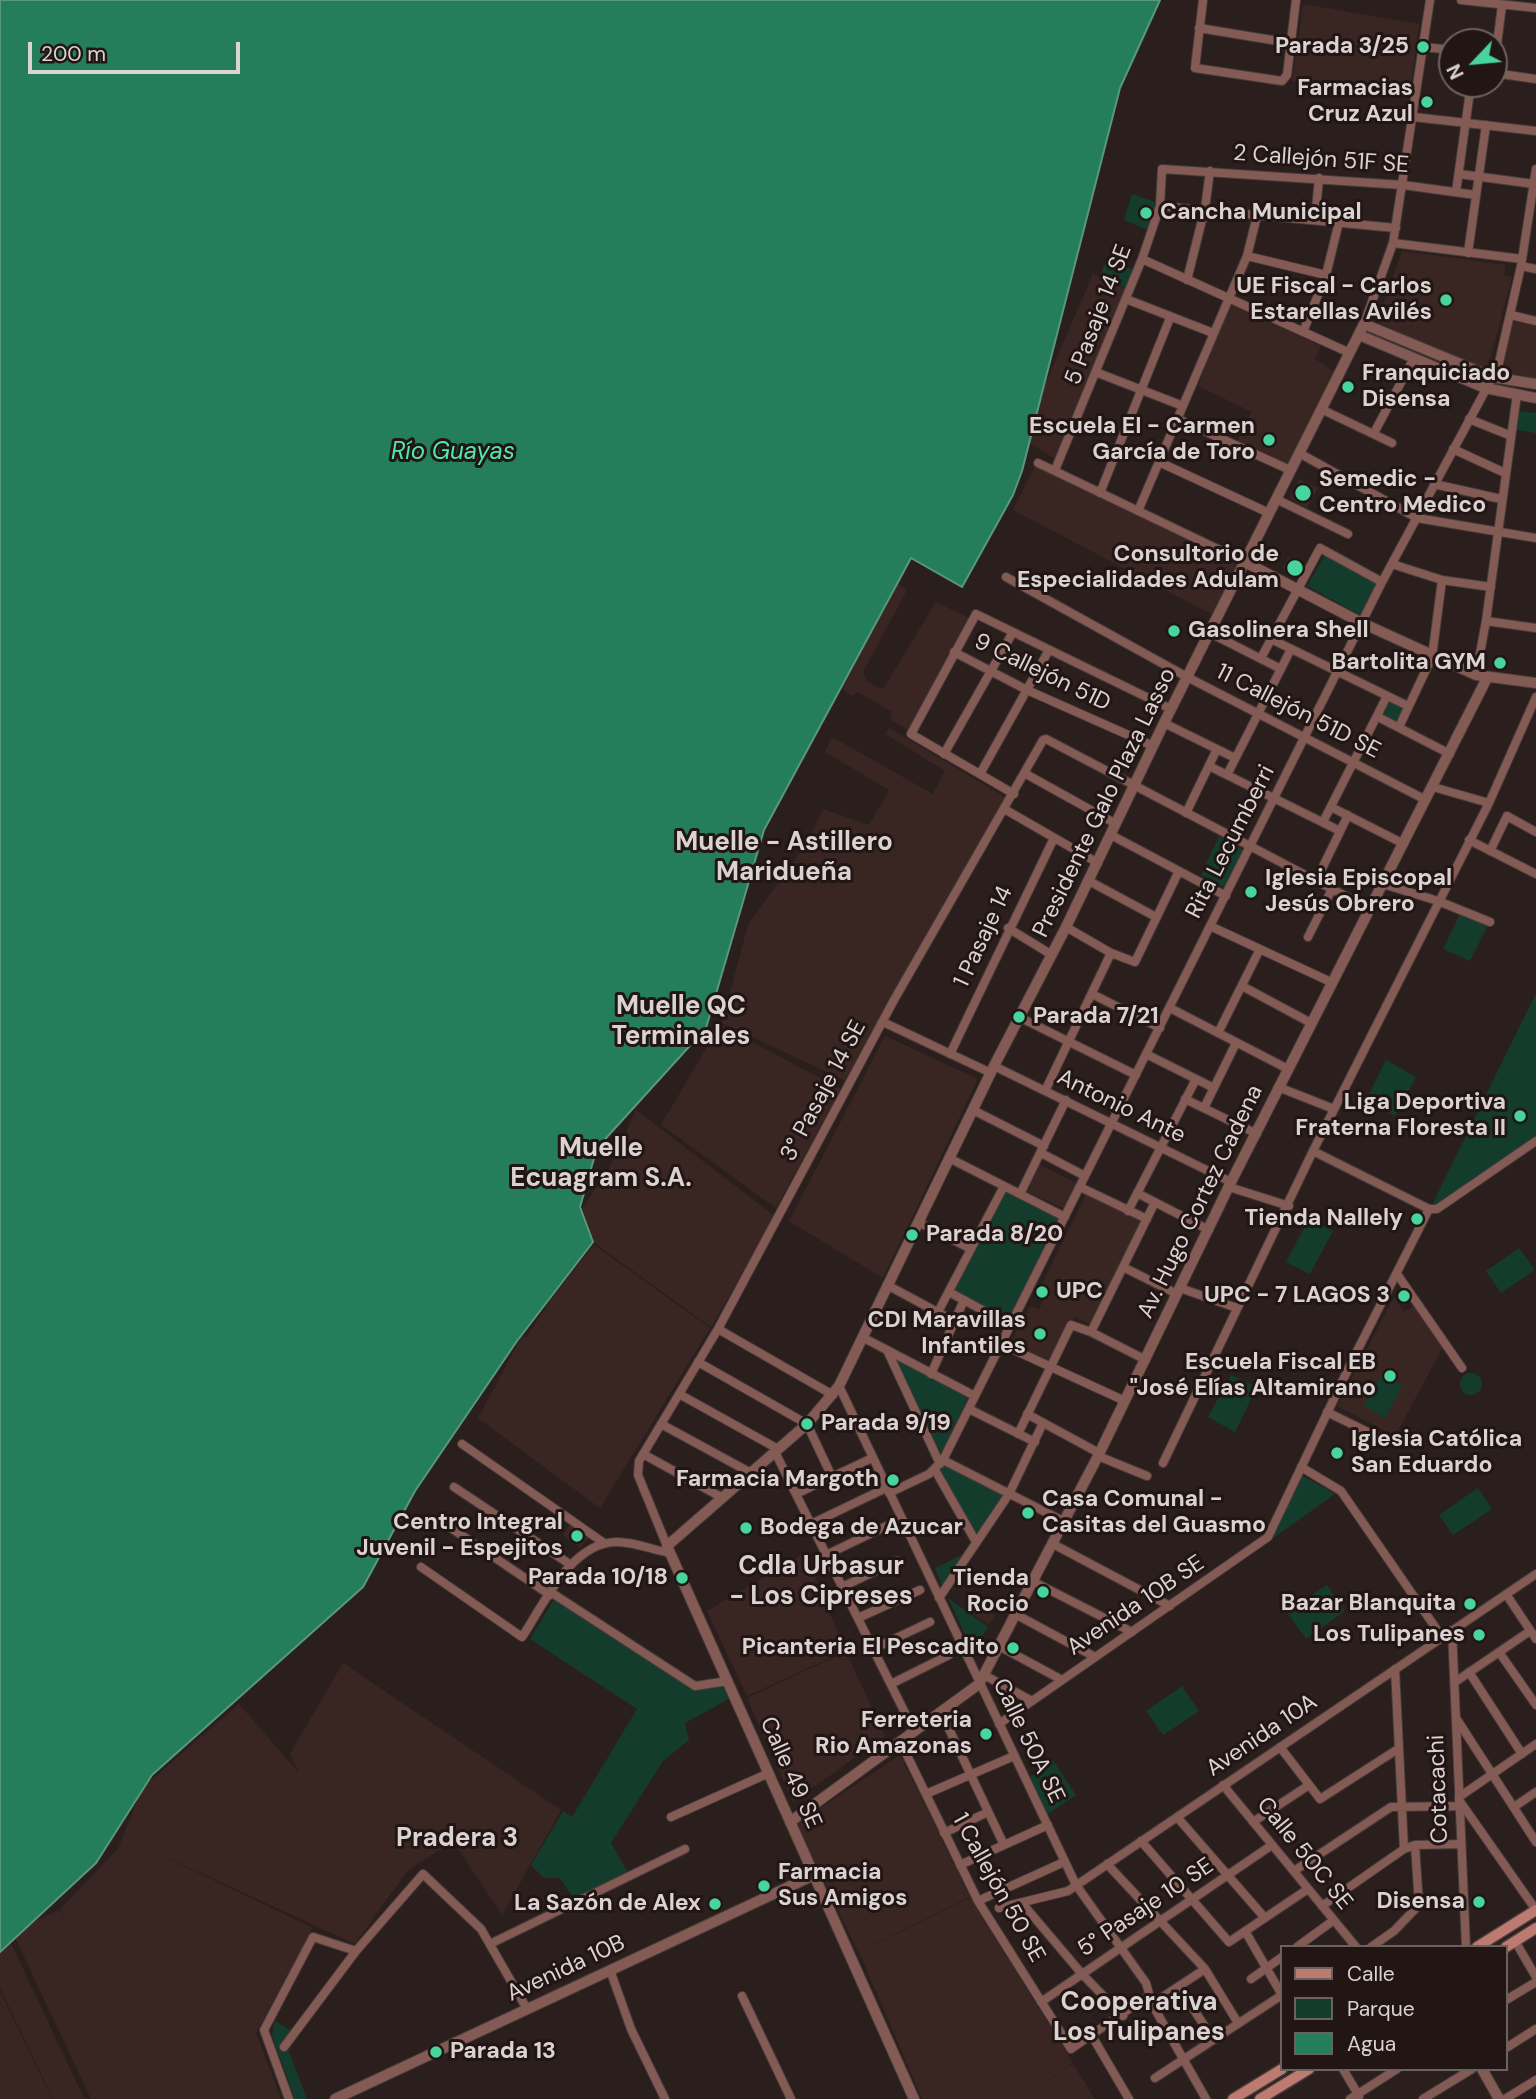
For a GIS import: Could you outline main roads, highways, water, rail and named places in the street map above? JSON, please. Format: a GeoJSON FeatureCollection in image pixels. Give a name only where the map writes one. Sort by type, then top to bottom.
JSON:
{"type":"FeatureCollection","features":[{"type":"Feature","properties":{"kind":"main road"},"geometry":{"type":"LineString","coordinates":[[1480,1945],[1536,1910]]}},
{"type":"Feature","properties":{"kind":"main road"},"geometry":{"type":"LineString","coordinates":[[1511,1944],[1536,1928]]}},
{"type":"Feature","properties":{"kind":"main road"},"geometry":{"type":"LineString","coordinates":[[1233,2099],[1280,2070]]}},
{"type":"Feature","properties":{"kind":"main road"},"geometry":{"type":"LineString","coordinates":[[1260,2099],[1306,2071]]}},
{"type":"Feature","properties":{"kind":"water","name":"Río Guayas"},"geometry":{"type":"Polygon","coordinates":[[[0,0],[1160,0],[1120,88],[1022,471],[1013,495],[962,587],[911,558],[764,830],[706,1028],[597,1148],[580,1207],[593,1242],[517,1341],[415,1491],[363,1587],[152,1775],[96,1863],[0,1952],[0,0]]]}},
{"type":"Feature","properties":{"kind":"place","name":"Parada 3/25"},"geometry":{"type":"Point","coordinates":[1423,47]}},
{"type":"Feature","properties":{"kind":"place","name":"Farmacias Cruz Azul"},"geometry":{"type":"Point","coordinates":[1427,102]}},
{"type":"Feature","properties":{"kind":"place","name":"Cancha Municipal"},"geometry":{"type":"Point","coordinates":[1146,213]}},
{"type":"Feature","properties":{"kind":"place","name":"UE Fiscal - Carlos Estarellas Avilés"},"geometry":{"type":"Point","coordinates":[1446,300]}},
{"type":"Feature","properties":{"kind":"place","name":"Franquiciado Disensa"},"geometry":{"type":"Point","coordinates":[1348,387]}},
{"type":"Feature","properties":{"kind":"place","name":"Escuela EI - Carmen García de Toro"},"geometry":{"type":"Point","coordinates":[1269,440]}},
{"type":"Feature","properties":{"kind":"place","name":"Semedic - Centro Medico"},"geometry":{"type":"Point","coordinates":[1303,493]}},
{"type":"Feature","properties":{"kind":"place","name":"Consultorio de Especialidades Adulam"},"geometry":{"type":"Point","coordinates":[1295,568]}},
{"type":"Feature","properties":{"kind":"place","name":"Gasolinera Shell"},"geometry":{"type":"Point","coordinates":[1174,631]}},
{"type":"Feature","properties":{"kind":"place","name":"Bartolita GYM"},"geometry":{"type":"Point","coordinates":[1500,663]}},
{"type":"Feature","properties":{"kind":"place","name":"Iglesia Episcopal Jesús Obrero"},"geometry":{"type":"Point","coordinates":[1251,892]}},
{"type":"Feature","properties":{"kind":"place","name":"Parada 7/21"},"geometry":{"type":"Point","coordinates":[1019,1017]}},
{"type":"Feature","properties":{"kind":"place","name":"Liga Deportiva Fraterna Floresta II"},"geometry":{"type":"Point","coordinates":[1520,1116]}},
{"type":"Feature","properties":{"kind":"place","name":"Tienda Nallely"},"geometry":{"type":"Point","coordinates":[1417,1219]}},
{"type":"Feature","properties":{"kind":"place","name":"Parada 8/20"},"geometry":{"type":"Point","coordinates":[912,1235]}},
{"type":"Feature","properties":{"kind":"place","name":"UPC"},"geometry":{"type":"Point","coordinates":[1042,1292]}},
{"type":"Feature","properties":{"kind":"place","name":"UPC - 7 LAGOS 3"},"geometry":{"type":"Point","coordinates":[1404,1296]}},
{"type":"Feature","properties":{"kind":"place","name":"CDI Maravillas Infantiles"},"geometry":{"type":"Point","coordinates":[1040,1334]}},
{"type":"Feature","properties":{"kind":"place","name":"Escuela Fiscal EB \"José Elías Altamirano"},"geometry":{"type":"Point","coordinates":[1390,1376]}},
{"type":"Feature","properties":{"kind":"place","name":"Parada 9/19"},"geometry":{"type":"Point","coordinates":[807,1424]}},
{"type":"Feature","properties":{"kind":"place","name":"Iglesia Católica San Eduardo"},"geometry":{"type":"Point","coordinates":[1337,1453]}},
{"type":"Feature","properties":{"kind":"place","name":"Farmacia Margoth"},"geometry":{"type":"Point","coordinates":[893,1480]}},
{"type":"Feature","properties":{"kind":"place","name":"Casa Comunal - Casitas del Guasmo"},"geometry":{"type":"Point","coordinates":[1028,1513]}},
{"type":"Feature","properties":{"kind":"place","name":"Bodega de Azucar"},"geometry":{"type":"Point","coordinates":[746,1528]}},
{"type":"Feature","properties":{"kind":"place","name":"Centro Integral Juvenil - Espejitos"},"geometry":{"type":"Point","coordinates":[577,1536]}},
{"type":"Feature","properties":{"kind":"place","name":"Parada 10/18"},"geometry":{"type":"Point","coordinates":[682,1578]}},
{"type":"Feature","properties":{"kind":"place","name":"Tienda Rocio"},"geometry":{"type":"Point","coordinates":[1043,1592]}},
{"type":"Feature","properties":{"kind":"place","name":"Bazar Blanquita"},"geometry":{"type":"Point","coordinates":[1470,1604]}},
{"type":"Feature","properties":{"kind":"place","name":"Los Tulipanes"},"geometry":{"type":"Point","coordinates":[1479,1635]}},
{"type":"Feature","properties":{"kind":"place","name":"Picanteria El Pescadito"},"geometry":{"type":"Point","coordinates":[1013,1648]}},
{"type":"Feature","properties":{"kind":"place","name":"Ferreteria Rio Amazonas"},"geometry":{"type":"Point","coordinates":[986,1734]}},
{"type":"Feature","properties":{"kind":"place","name":"Farmacia Sus Amigos"},"geometry":{"type":"Point","coordinates":[764,1886]}},
{"type":"Feature","properties":{"kind":"place","name":"Disensa"},"geometry":{"type":"Point","coordinates":[1479,1902]}},
{"type":"Feature","properties":{"kind":"place","name":"La Sazón de Alex"},"geometry":{"type":"Point","coordinates":[715,1904]}},
{"type":"Feature","properties":{"kind":"place","name":"Parada 13"},"geometry":{"type":"Point","coordinates":[436,2052]}},
{"type":"Feature","properties":{"kind":"district","name":"Muelle - Astillero Maridueña"},"geometry":{"type":"Point","coordinates":[784,858]}},
{"type":"Feature","properties":{"kind":"district","name":"Muelle QC Terminales"},"geometry":{"type":"Point","coordinates":[681,1022]}},
{"type":"Feature","properties":{"kind":"district","name":"Muelle Ecuagram S.A."},"geometry":{"type":"Point","coordinates":[601,1164]}},
{"type":"Feature","properties":{"kind":"district","name":"Cdla Urbasur - Los Cipreses"},"geometry":{"type":"Point","coordinates":[821,1582]}},
{"type":"Feature","properties":{"kind":"district","name":"Pradera 3"},"geometry":{"type":"Point","coordinates":[457,1839]}},
{"type":"Feature","properties":{"kind":"district","name":"Cooperativa Los Tulipanes"},"geometry":{"type":"Point","coordinates":[1139,2018]}}]}
